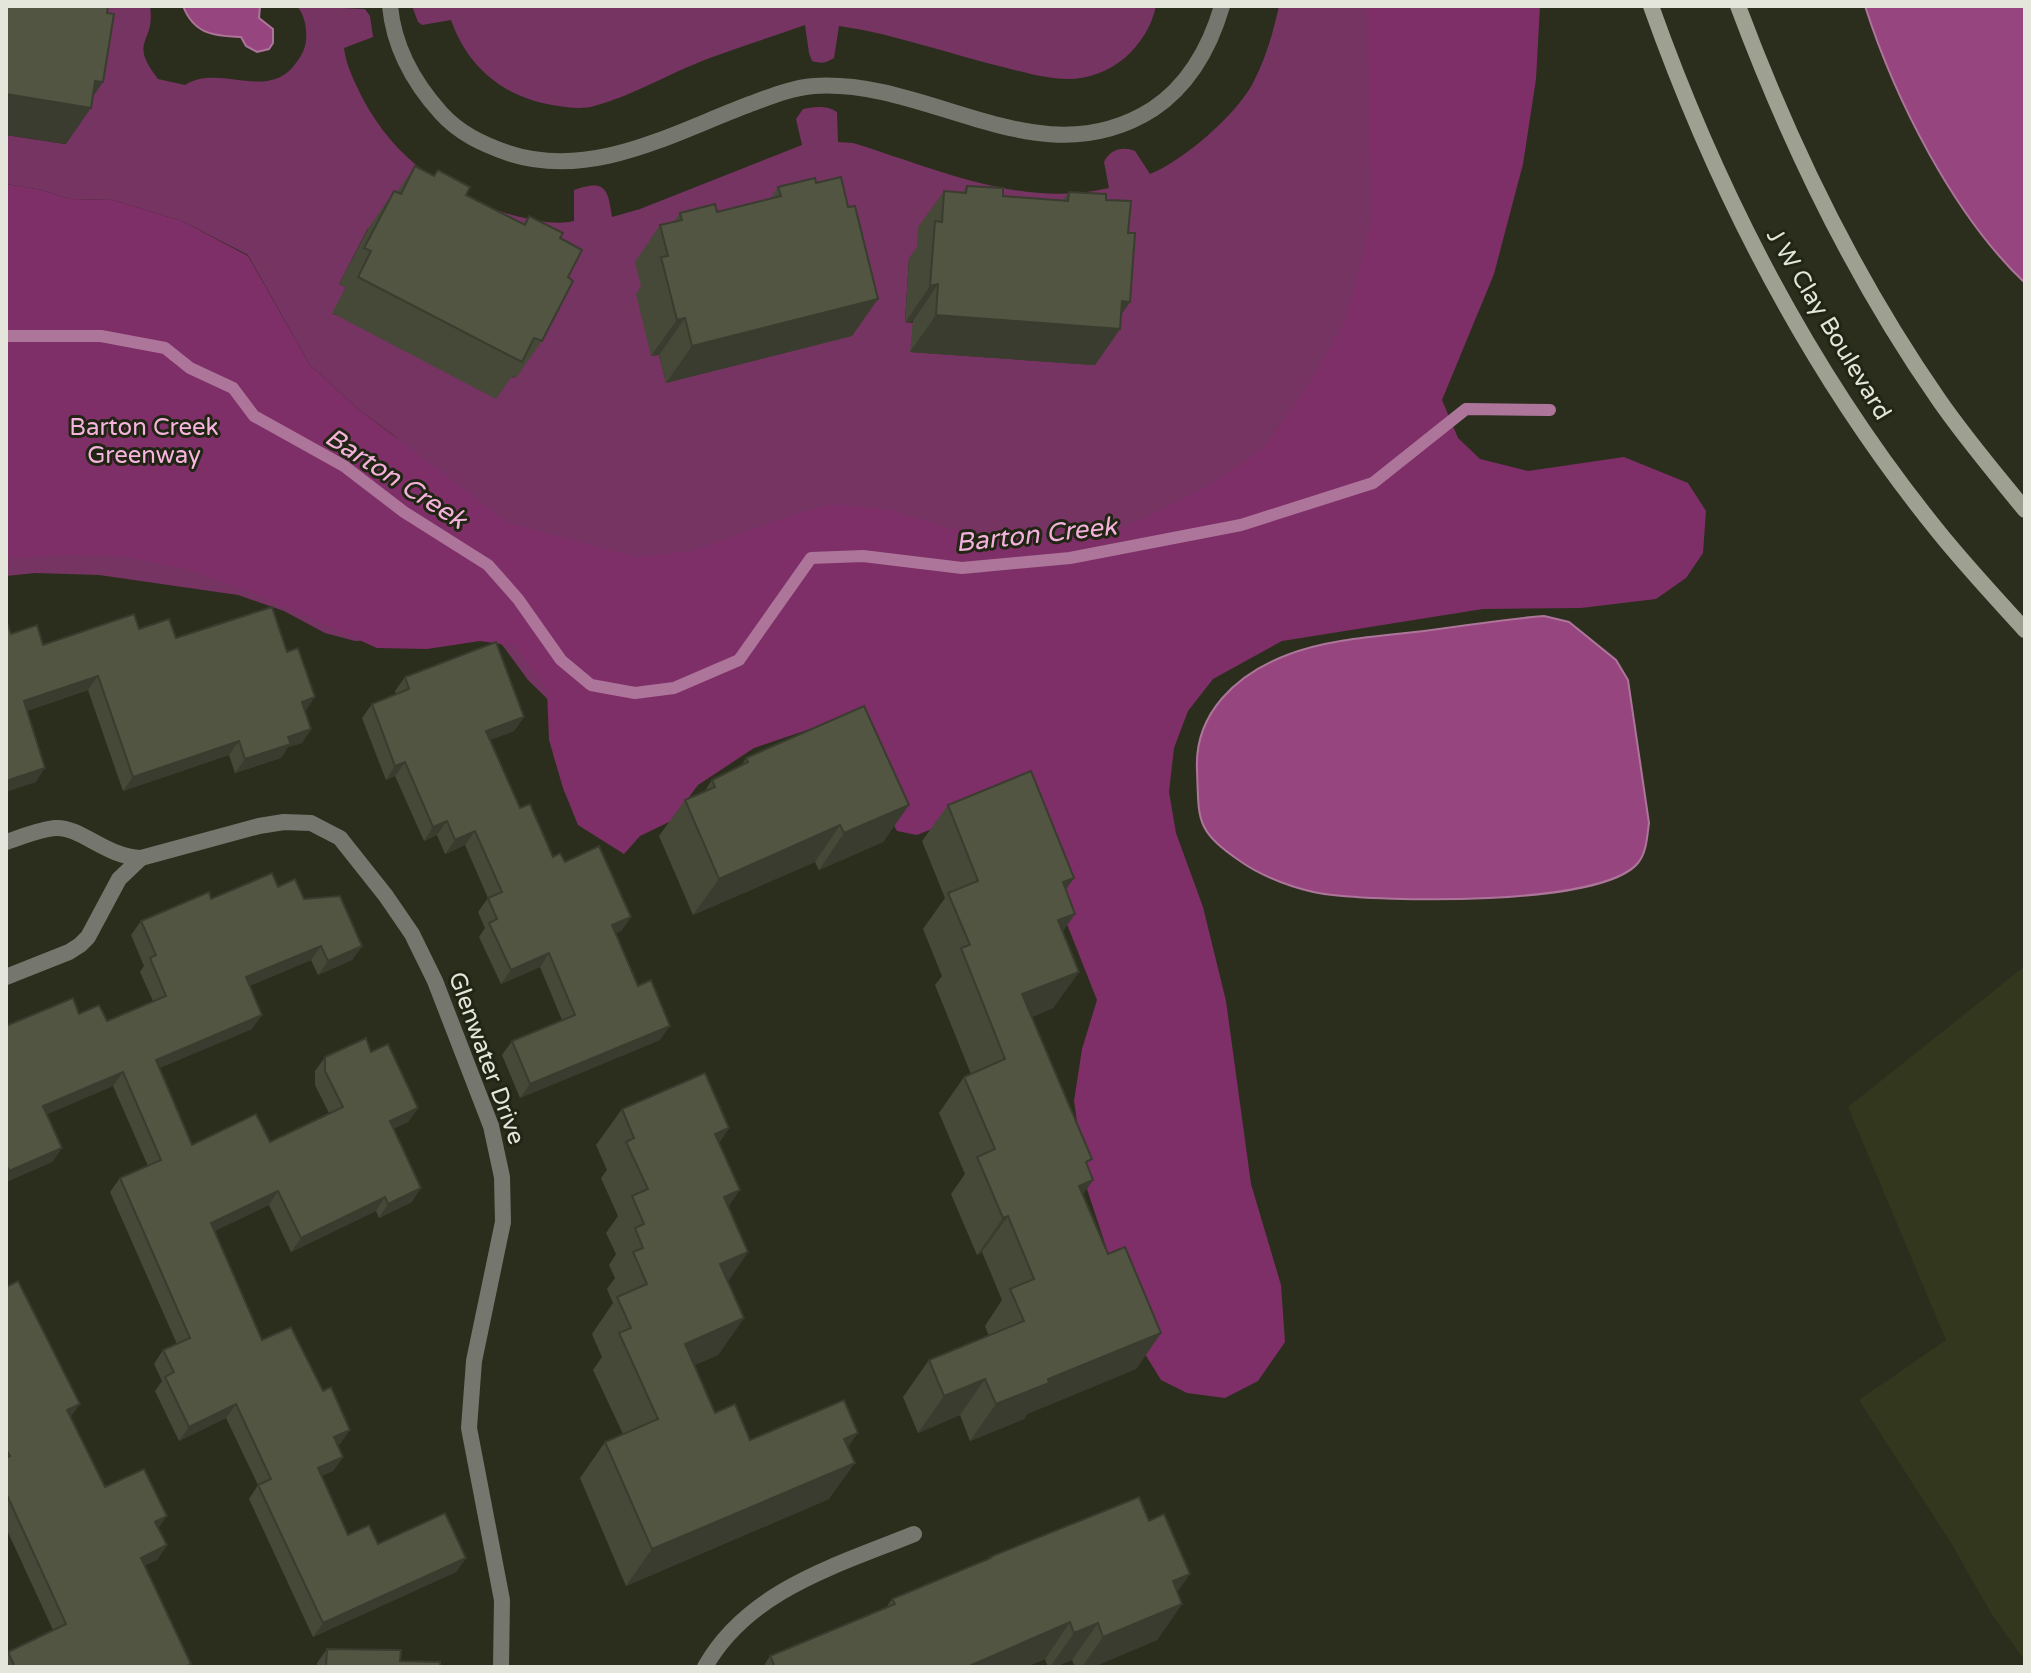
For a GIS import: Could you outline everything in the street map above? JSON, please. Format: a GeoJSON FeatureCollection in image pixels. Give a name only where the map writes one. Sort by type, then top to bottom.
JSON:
{"type":"FeatureCollection","features":[{"type":"Feature","properties":{"kind":"street"},"geometry":{"type":"LineString","coordinates":[[390,6],[396,41],[407,65],[424,93],[447,119],[488,146],[538,161],[566,163],[613,156],[785,91],[812,86],[854,87],[885,93],[1022,131],[1072,136],[1098,133],[1137,119],[1178,88],[1204,52],[1222,6]]}},
{"type":"Feature","properties":{"kind":"street","name":"J W Clay Boulevard"},"geometry":{"type":"LineString","coordinates":[[1651,6],[1724,188],[1795,323],[1882,458],[1937,530],[2025,630]]}},
{"type":"Feature","properties":{"kind":"street"},"geometry":{"type":"LineString","coordinates":[[1738,6],[1781,117],[1867,287],[1940,402],[2025,510]]}},
{"type":"Feature","properties":{"kind":"street","name":"Glenwater Drive"},"geometry":{"type":"LineString","coordinates":[[6,842],[57,828],[78,835],[113,854],[141,858],[284,822],[311,823],[340,838],[412,934],[435,981],[491,1126],[502,1177],[503,1222],[474,1361],[469,1404],[469,1428],[502,1600],[501,1667]]}},
{"type":"Feature","properties":{"kind":"street"},"geometry":{"type":"LineString","coordinates":[[6,977],[80,945],[88,937],[119,879],[141,858]]}},
{"type":"Feature","properties":{"kind":"street"},"geometry":{"type":"LineString","coordinates":[[705,1667],[727,1634],[747,1615],[781,1592],[845,1560],[914,1534]]}},
{"type":"Feature","properties":{"kind":"shaded area"},"geometry":{"type":"Polygon","coordinates":[[[183,6],[260,6],[259,18],[273,29],[273,43],[269,49],[257,52],[246,46],[241,37],[206,32],[193,23],[183,6]]]}},
{"type":"Feature","properties":{"kind":"shaded area"},"geometry":{"type":"Polygon","coordinates":[[[1865,6],[2025,6],[2025,283],[1974,224],[1929,154],[1893,79],[1865,6]]]}},
{"type":"Feature","properties":{"kind":"shaded area"},"geometry":{"type":"Polygon","coordinates":[[[1544,616],[1569,622],[1616,660],[1628,680],[1649,823],[1646,844],[1638,863],[1616,877],[1581,888],[1538,894],[1439,899],[1353,897],[1324,894],[1269,877],[1225,850],[1207,832],[1200,813],[1198,749],[1211,714],[1222,698],[1251,673],[1287,655],[1336,642],[1544,616]]]}},
{"type":"Feature","properties":{"kind":"shaded area"},"geometry":{"type":"Polygon","coordinates":[[[2025,966],[2025,1661],[1991,1613],[1951,1543],[1859,1400],[1946,1340],[1848,1107],[2025,966]]]}},
{"type":"Feature","properties":{"kind":"green space","name":"Barton Creek Greenway"},"geometry":{"type":"Polygon","coordinates":[[[44,6],[150,6],[151,19],[143,49],[149,66],[158,79],[185,85],[212,78],[268,81],[281,77],[295,64],[305,45],[305,22],[297,6],[365,9],[370,16],[373,37],[344,48],[354,81],[376,121],[409,159],[449,189],[495,210],[520,217],[554,223],[574,221],[574,190],[592,186],[603,188],[609,199],[612,217],[640,209],[802,145],[796,119],[803,109],[817,107],[837,112],[838,142],[853,143],[947,174],[1011,190],[1076,193],[1109,188],[1104,162],[1113,151],[1135,151],[1150,174],[1178,159],[1208,136],[1253,83],[1269,45],[1279,6],[1400,6],[1379,281],[1235,556],[566,717],[528,680],[492,636],[355,641],[325,633],[284,611],[238,595],[99,575],[35,573],[6,576],[6,245],[397,438],[357,408],[310,365],[248,255],[182,221],[113,200],[70,199],[6,184],[6,135],[65,144],[44,6]],[[368,228],[339,284],[346,287],[333,314],[516,378],[368,228]],[[909,258],[905,322],[913,323],[911,352],[1094,365],[916,259],[909,258]],[[840,285],[643,292],[666,383],[846,309],[840,285]]]}},
{"type":"Feature","properties":{"kind":"green space"},"geometry":{"type":"Polygon","coordinates":[[[412,6],[1156,6],[1144,35],[1125,58],[1084,78],[1060,79],[1037,75],[839,26],[834,58],[815,62],[809,53],[805,25],[707,59],[608,102],[578,108],[534,101],[503,87],[477,65],[458,37],[451,20],[422,25],[412,6]]]}},
{"type":"Feature","properties":{"kind":"green space","name":"Barton Creek Greenway"},"geometry":{"type":"Polygon","coordinates":[[[1368,6],[1540,6],[1536,79],[1523,164],[1494,274],[1442,400],[1458,438],[1480,459],[1528,471],[1624,457],[1688,483],[1706,511],[1703,553],[1686,578],[1656,599],[1581,608],[1483,609],[1282,641],[1213,679],[1188,711],[1174,748],[1169,792],[1176,833],[1203,907],[1226,1001],[1251,1184],[1281,1285],[1285,1342],[1258,1381],[1225,1398],[1187,1393],[1161,1380],[1137,1341],[1087,1189],[1074,1101],[1082,1049],[1097,1000],[1044,866],[947,823],[917,835],[897,831],[888,814],[864,741],[819,726],[754,748],[698,785],[671,821],[640,836],[624,854],[578,825],[549,740],[547,690],[515,646],[480,641],[427,649],[377,648],[261,596],[187,569],[121,556],[6,558],[6,184],[70,199],[113,200],[182,221],[248,256],[310,365],[357,408],[508,523],[635,557],[693,551],[831,504],[891,510],[999,539],[1052,542],[1101,536],[1206,487],[1264,448],[1316,373],[1347,316],[1371,223],[1368,6]]]}},
{"type":"Feature","properties":{"kind":"building"},"geometry":{"type":"Polygon","coordinates":[[[6,6],[108,6],[107,13],[114,14],[103,82],[95,81],[91,108],[6,94],[6,6]]]}},
{"type":"Feature","properties":{"kind":"building"},"geometry":{"type":"Polygon","coordinates":[[[415,166],[434,176],[438,170],[470,187],[466,195],[525,225],[529,216],[563,233],[560,238],[582,250],[568,277],[573,281],[542,341],[534,338],[522,362],[358,277],[371,251],[364,248],[394,191],[401,194],[415,166]]]}},
{"type":"Feature","properties":{"kind":"building"},"geometry":{"type":"Polygon","coordinates":[[[841,177],[848,207],[855,206],[878,299],[692,346],[685,318],[677,320],[661,257],[668,256],[660,225],[682,220],[680,213],[715,204],[717,212],[781,196],[778,187],[815,178],[816,183],[841,177]]]}},
{"type":"Feature","properties":{"kind":"building"},"geometry":{"type":"Polygon","coordinates":[[[967,186],[1003,188],[1003,196],[1068,201],[1069,192],[1106,194],[1106,200],[1131,201],[1128,233],[1135,233],[1130,302],[1122,301],[1120,329],[936,315],[938,284],[930,286],[935,221],[942,222],[944,191],[966,193],[967,186]]]}},
{"type":"Feature","properties":{"kind":"building"},"geometry":{"type":"Polygon","coordinates":[[[272,607],[287,652],[298,648],[315,697],[302,702],[311,729],[288,737],[291,744],[245,759],[239,741],[133,777],[98,676],[24,701],[45,768],[6,781],[6,620],[11,634],[37,625],[43,645],[134,614],[139,629],[169,619],[176,638],[272,607]]]}},
{"type":"Feature","properties":{"kind":"building"},"geometry":{"type":"Polygon","coordinates":[[[496,642],[524,717],[486,731],[520,808],[530,804],[553,857],[560,853],[565,862],[599,846],[631,917],[612,925],[638,986],[651,980],[670,1026],[530,1084],[512,1041],[575,1015],[549,953],[511,970],[489,923],[497,919],[488,898],[502,892],[475,831],[455,840],[447,821],[433,827],[405,762],[395,766],[372,704],[409,689],[405,677],[496,642]]]}},
{"type":"Feature","properties":{"kind":"building"},"geometry":{"type":"Polygon","coordinates":[[[864,706],[909,805],[844,833],[840,825],[719,879],[685,800],[715,787],[712,780],[748,762],[746,758],[864,706]]]}},
{"type":"Feature","properties":{"kind":"building"},"geometry":{"type":"Polygon","coordinates":[[[1031,771],[1074,878],[1063,882],[1075,914],[1058,920],[1079,972],[1022,994],[1092,1159],[1086,1162],[1093,1180],[1079,1186],[1108,1254],[1125,1247],[1161,1333],[1048,1379],[1049,1383],[996,1404],[985,1379],[944,1396],[929,1360],[1024,1321],[1010,1289],[1034,1279],[1008,1216],[1003,1218],[977,1157],[995,1149],[964,1077],[1005,1059],[961,948],[970,945],[948,893],[978,881],[948,805],[1031,771]]]}},
{"type":"Feature","properties":{"kind":"building"},"geometry":{"type":"Polygon","coordinates":[[[272,873],[278,887],[295,879],[304,899],[340,896],[362,946],[328,961],[321,946],[246,977],[262,1015],[156,1060],[192,1145],[256,1114],[270,1142],[343,1107],[325,1071],[325,1057],[366,1038],[371,1052],[388,1044],[418,1108],[390,1121],[421,1188],[388,1204],[385,1197],[301,1238],[278,1191],[211,1223],[262,1340],[291,1327],[323,1391],[331,1387],[350,1430],[334,1437],[343,1457],[318,1468],[348,1535],[369,1525],[378,1544],[445,1513],[466,1558],[323,1623],[258,1485],[271,1479],[236,1404],[189,1427],[165,1377],[174,1372],[163,1350],[190,1338],[120,1178],[161,1160],[123,1072],[43,1106],[62,1148],[9,1171],[6,1164],[6,1026],[73,998],[79,1014],[99,1005],[107,1021],[166,996],[150,958],[156,955],[141,921],[209,892],[211,899],[272,873]]]}},
{"type":"Feature","properties":{"kind":"building"},"geometry":{"type":"Polygon","coordinates":[[[705,1073],[729,1128],[715,1134],[740,1190],[724,1197],[748,1252],[720,1264],[744,1318],[685,1344],[715,1413],[735,1404],[750,1440],[844,1400],[858,1433],[844,1439],[855,1463],[652,1549],[605,1442],[658,1419],[619,1333],[631,1328],[617,1297],[647,1284],[633,1252],[643,1248],[635,1228],[644,1224],[632,1196],[648,1189],[626,1142],[634,1138],[622,1109],[705,1073]]]}},
{"type":"Feature","properties":{"kind":"building"},"geometry":{"type":"Polygon","coordinates":[[[18,1281],[80,1404],[67,1410],[105,1487],[144,1469],[167,1516],[155,1522],[167,1545],[141,1558],[191,1664],[185,1667],[15,1667],[8,1652],[66,1624],[6,1493],[6,1458],[10,1456],[6,1449],[6,1287],[18,1281]]]}},
{"type":"Feature","properties":{"kind":"building"},"geometry":{"type":"Polygon","coordinates":[[[1139,1497],[1149,1521],[1164,1514],[1190,1574],[1173,1581],[1182,1604],[1103,1637],[1098,1623],[1074,1633],[1070,1622],[967,1667],[775,1667],[770,1656],[895,1604],[892,1599],[1139,1497]]]}},
{"type":"Feature","properties":{"kind":"building"},"geometry":{"type":"Polygon","coordinates":[[[327,1649],[401,1650],[400,1661],[440,1662],[440,1667],[326,1667],[327,1649]]]}},
{"type":"Feature","properties":{"kind":"waterway","name":"Barton Creek"},"geometry":{"type":"LineString","coordinates":[[6,336],[101,336],[165,348],[190,368],[233,388],[254,416],[344,466],[404,512],[488,565],[518,599],[561,660],[591,685],[635,693],[674,688],[739,660],[811,558],[863,556],[962,568],[1070,558],[1241,525],[1373,483],[1466,409],[1550,410]]}}]}
